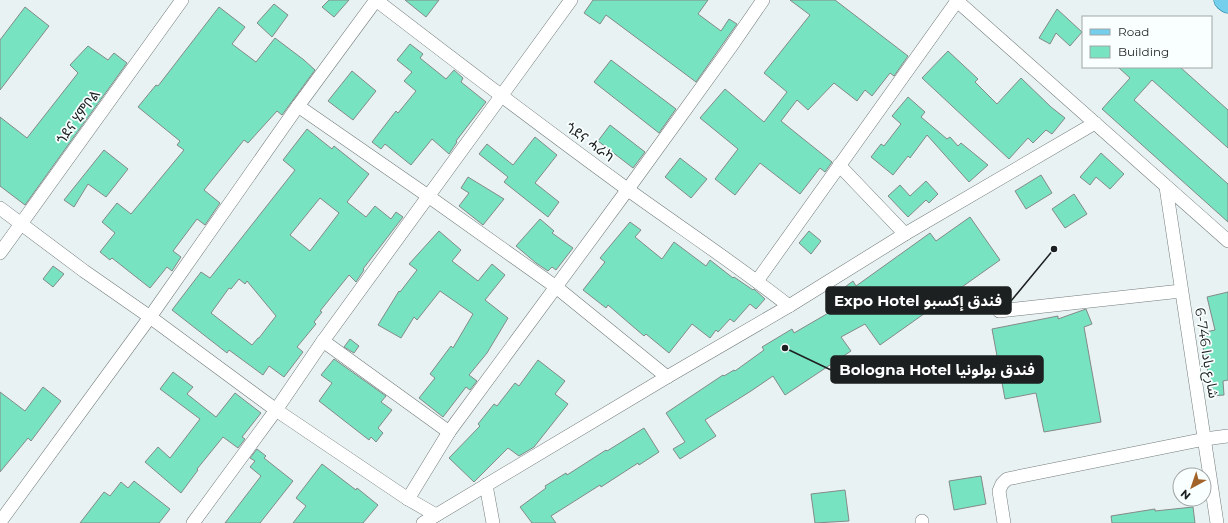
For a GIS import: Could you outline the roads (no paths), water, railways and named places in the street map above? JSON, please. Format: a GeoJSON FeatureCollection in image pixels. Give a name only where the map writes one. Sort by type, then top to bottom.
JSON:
{"type":"FeatureCollection","features":[{"type":"Feature","properties":{"kind":"main road"},"geometry":{"type":"LineString","coordinates":[[1224,0],[1228,3]]}},
{"type":"Feature","properties":{"kind":"street","name":"ጎደና ሂምቦል"},"geometry":{"type":"LineString","coordinates":[[0,253],[182,0]]}},
{"type":"Feature","properties":{"kind":"street"},"geometry":{"type":"LineString","coordinates":[[0,522],[150,317],[298,106],[376,0]]}},
{"type":"Feature","properties":{"kind":"street","name":"ጎደና ሓራካ"},"geometry":{"type":"LineString","coordinates":[[376,0],[501,96],[757,281],[789,306]]}},
{"type":"Feature","properties":{"kind":"street"},"geometry":{"type":"LineString","coordinates":[[193,523],[276,410],[323,341],[570,0]]}},
{"type":"Feature","properties":{"kind":"street"},"geometry":{"type":"LineString","coordinates":[[408,499],[449,432],[628,189],[763,0]]}},
{"type":"Feature","properties":{"kind":"street"},"geometry":{"type":"LineString","coordinates":[[757,281],[956,0],[1228,241]]}},
{"type":"Feature","properties":{"kind":"street"},"geometry":{"type":"LineString","coordinates":[[298,106],[556,287],[667,377]]}},
{"type":"Feature","properties":{"kind":"street"},"geometry":{"type":"LineString","coordinates":[[423,523],[789,306],[905,234],[1095,122]]}},
{"type":"Feature","properties":{"kind":"street"},"geometry":{"type":"LineString","coordinates":[[839,166],[905,234]]}},
{"type":"Feature","properties":{"kind":"street","name":"شارع بادا 746-6"},"geometry":{"type":"LineString","coordinates":[[1166,187],[1205,439],[1216,523]]}},
{"type":"Feature","properties":{"kind":"street"},"geometry":{"type":"LineString","coordinates":[[0,208],[84,271],[150,317],[276,410],[408,499],[436,515]]}},
{"type":"Feature","properties":{"kind":"street"},"geometry":{"type":"LineString","coordinates":[[999,311],[1181,291]]}},
{"type":"Feature","properties":{"kind":"street"},"geometry":{"type":"LineString","coordinates":[[323,341],[449,432]]}},
{"type":"Feature","properties":{"kind":"street"},"geometry":{"type":"LineString","coordinates":[[1004,523],[998,491],[1007,479],[1205,439],[1228,436]]}},
{"type":"Feature","properties":{"kind":"street"},"geometry":{"type":"LineString","coordinates":[[486,485],[492,523]]}},
{"type":"Feature","properties":{"kind":"place","name":"Expo Hotel فندق إكسبو"},"geometry":{"type":"Point","coordinates":[1054,249]}},
{"type":"Feature","properties":{"kind":"place","name":"Bologna Hotel فندق بولونيا"},"geometry":{"type":"Point","coordinates":[785,348]}}]}
